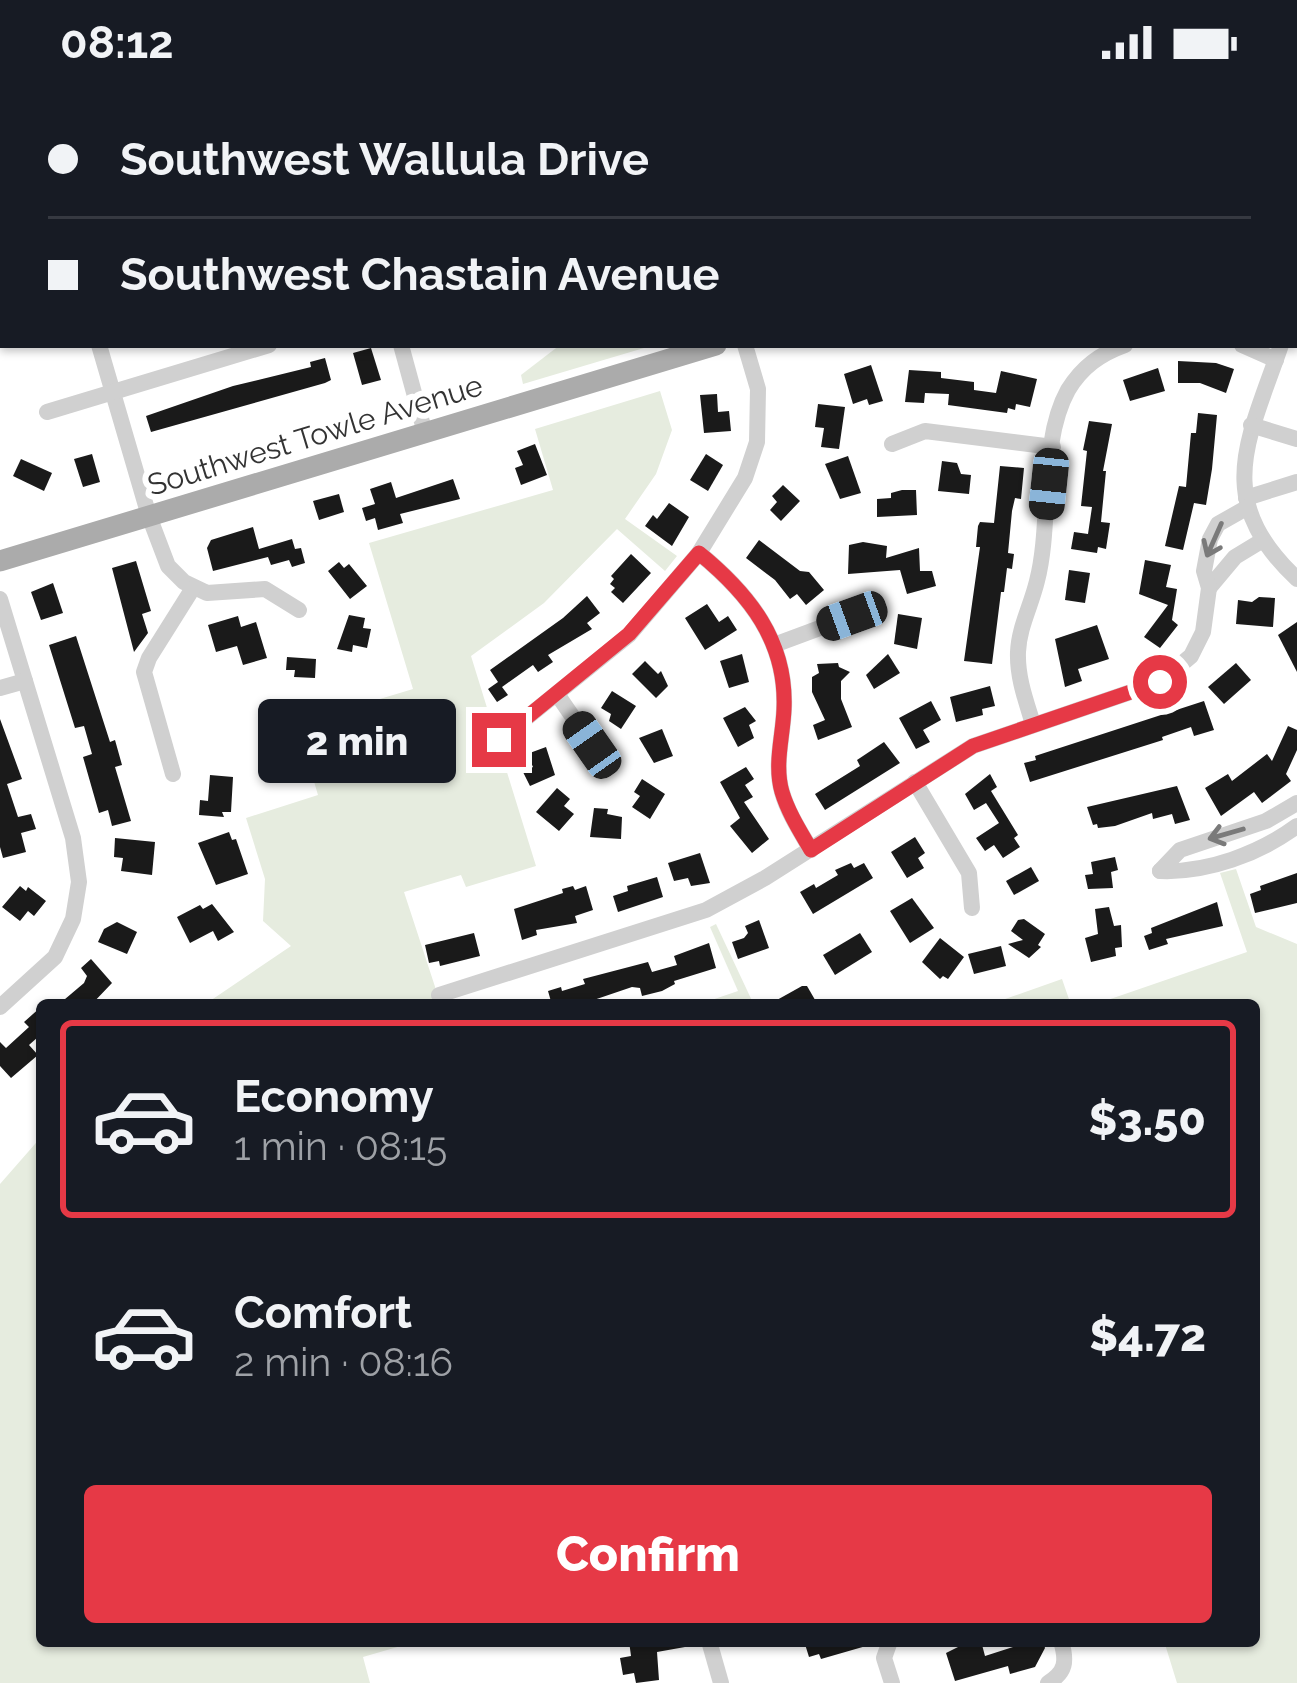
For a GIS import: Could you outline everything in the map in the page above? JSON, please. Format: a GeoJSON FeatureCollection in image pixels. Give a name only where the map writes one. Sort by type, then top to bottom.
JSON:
{"type":"FeatureCollection","features":[{"type":"Feature","properties":{"kind":"main road","name":"Southwest Towle Avenue"},"geometry":{"type":"LineString","coordinates":[[0,561],[706,348]]}},
{"type":"Feature","properties":{"kind":"street"},"geometry":{"type":"LineString","coordinates":[[100,348],[168,566],[193,588],[222,595],[266,590],[298,610]]}},
{"type":"Feature","properties":{"kind":"street"},"geometry":{"type":"LineString","coordinates":[[47,412],[208,353],[246,348]]}},
{"type":"Feature","properties":{"kind":"street"},"geometry":{"type":"LineString","coordinates":[[402,348],[425,433]]}},
{"type":"Feature","properties":{"kind":"street"},"geometry":{"type":"LineString","coordinates":[[499,740],[629,634],[699,553],[746,478],[758,442],[758,389],[746,348]]}},
{"type":"Feature","properties":{"kind":"street"},"geometry":{"type":"LineString","coordinates":[[1033,724],[1020,682],[1018,653],[1037,581],[1063,402],[1095,358],[1118,348]]}},
{"type":"Feature","properties":{"kind":"street"},"geometry":{"type":"LineString","coordinates":[[1278,352],[1250,425],[1244,470],[1247,502],[1263,540],[1297,579]]}},
{"type":"Feature","properties":{"kind":"street"},"geometry":{"type":"LineString","coordinates":[[1250,425],[1297,439]]}},
{"type":"Feature","properties":{"kind":"street"},"geometry":{"type":"LineString","coordinates":[[892,444],[925,431],[1053,447]]}},
{"type":"Feature","properties":{"kind":"street"},"geometry":{"type":"LineString","coordinates":[[440,994],[689,917],[811,850],[973,746],[1149,688],[1198,646],[1207,619],[1209,588],[1204,571],[1218,524],[1247,502],[1297,482]]}},
{"type":"Feature","properties":{"kind":"street"},"geometry":{"type":"LineString","coordinates":[[1209,588],[1235,557],[1263,540]]}},
{"type":"Feature","properties":{"kind":"street"},"geometry":{"type":"LineString","coordinates":[[699,553],[741,589],[774,645],[784,692],[778,771],[789,810],[811,850]]}},
{"type":"Feature","properties":{"kind":"street"},"geometry":{"type":"LineString","coordinates":[[172,774],[144,672],[193,588]]}},
{"type":"Feature","properties":{"kind":"street"},"geometry":{"type":"LineString","coordinates":[[0,599],[74,838],[79,887],[74,919],[55,956],[0,1007]]}},
{"type":"Feature","properties":{"kind":"street"},"geometry":{"type":"LineString","coordinates":[[774,645],[852,616]]}},
{"type":"Feature","properties":{"kind":"street"},"geometry":{"type":"LineString","coordinates":[[0,688],[25,681]]}},
{"type":"Feature","properties":{"kind":"street"},"geometry":{"type":"LineString","coordinates":[[556,694],[592,745],[598,767]]}},
{"type":"Feature","properties":{"kind":"street"},"geometry":{"type":"LineString","coordinates":[[915,782],[969,873],[972,908]]}},
{"type":"Feature","properties":{"kind":"street"},"geometry":{"type":"LineString","coordinates":[[1297,802],[1266,821],[1180,850],[1160,871],[1188,872],[1249,853],[1297,826]]}},
{"type":"Feature","properties":{"kind":"street"},"geometry":{"type":"LineString","coordinates":[[711,1647],[722,1683]]}},
{"type":"Feature","properties":{"kind":"street"},"geometry":{"type":"LineString","coordinates":[[888,1647],[884,1658],[892,1683]]}},
{"type":"Feature","properties":{"kind":"street"},"geometry":{"type":"LineString","coordinates":[[1048,1683],[1058,1677],[1066,1662],[1062,1647]]}},
{"type":"Feature","properties":{"kind":"shaded area"},"geometry":{"type":"Polygon","coordinates":[[[556,348],[644,348],[523,384],[521,375],[556,348]]]}},
{"type":"Feature","properties":{"kind":"shaded area"},"geometry":{"type":"Polygon","coordinates":[[[660,391],[672,430],[656,474],[625,519],[677,556],[665,571],[617,529],[544,603],[471,656],[536,866],[466,887],[461,875],[404,892],[439,999],[213,999],[291,946],[263,921],[265,879],[246,818],[318,795],[297,724],[413,689],[369,543],[553,490],[535,429],[660,391]]]}},
{"type":"Feature","properties":{"kind":"shaded area"},"geometry":{"type":"Polygon","coordinates":[[[1236,869],[1256,927],[1297,944],[1297,1683],[1177,1683],[1166,1647],[1260,1647],[1260,999],[1110,999],[1247,952],[1220,873],[1236,869]]]}},
{"type":"Feature","properties":{"kind":"shaded area"},"geometry":{"type":"Polygon","coordinates":[[[716,924],[751,999],[715,999],[738,991],[710,927],[716,924]]]}},
{"type":"Feature","properties":{"kind":"shaded area"},"geometry":{"type":"Polygon","coordinates":[[[1062,979],[1069,999],[1005,999],[1062,979]]]}},
{"type":"Feature","properties":{"kind":"shaded area"},"geometry":{"type":"Polygon","coordinates":[[[36,1143],[36,1647],[397,1647],[363,1657],[370,1683],[0,1683],[0,1184],[36,1143]]]}},
{"type":"Feature","properties":{"kind":"building"},"geometry":{"type":"Polygon","coordinates":[[[371,348],[381,380],[362,385],[353,353],[371,348]]]}},
{"type":"Feature","properties":{"kind":"building"},"geometry":{"type":"Polygon","coordinates":[[[325,358],[331,380],[325,383],[151,432],[146,416],[233,386],[311,367],[310,362],[325,358]]]}},
{"type":"Feature","properties":{"kind":"building"},"geometry":{"type":"Polygon","coordinates":[[[1178,361],[1234,369],[1226,393],[1200,383],[1178,383],[1178,361]]]}},
{"type":"Feature","properties":{"kind":"building"},"geometry":{"type":"Polygon","coordinates":[[[871,365],[883,401],[853,404],[844,374],[871,365]]]}},
{"type":"Feature","properties":{"kind":"building"},"geometry":{"type":"Polygon","coordinates":[[[1158,368],[1165,391],[1130,401],[1123,380],[1158,368]]]}},
{"type":"Feature","properties":{"kind":"building"},"geometry":{"type":"Polygon","coordinates":[[[909,370],[941,372],[941,378],[974,382],[974,390],[996,393],[1001,371],[1037,379],[1030,407],[1016,404],[1007,413],[948,405],[949,394],[925,393],[924,403],[905,402],[909,370]]]}},
{"type":"Feature","properties":{"kind":"building"},"geometry":{"type":"Polygon","coordinates":[[[717,394],[718,412],[729,411],[731,431],[704,433],[700,395],[717,394]]]}},
{"type":"Feature","properties":{"kind":"building"},"geometry":{"type":"Polygon","coordinates":[[[818,404],[845,407],[839,449],[821,447],[824,428],[815,427],[818,404]]]}},
{"type":"Feature","properties":{"kind":"building"},"geometry":{"type":"Polygon","coordinates":[[[1198,413],[1217,415],[1212,469],[1206,505],[1194,503],[1183,550],[1165,546],[1179,486],[1186,487],[1191,433],[1196,433],[1198,413]]]}},
{"type":"Feature","properties":{"kind":"building"},"geometry":{"type":"Polygon","coordinates":[[[1089,421],[1112,424],[1103,471],[1101,522],[1110,523],[1106,549],[1098,547],[1097,553],[1071,549],[1074,532],[1088,534],[1092,507],[1081,506],[1089,421]]]}},
{"type":"Feature","properties":{"kind":"building"},"geometry":{"type":"Polygon","coordinates":[[[535,444],[547,475],[521,485],[515,468],[523,465],[517,451],[535,444]]]}},
{"type":"Feature","properties":{"kind":"building"},"geometry":{"type":"Polygon","coordinates":[[[92,454],[100,482],[83,487],[74,459],[92,454]]]}},
{"type":"Feature","properties":{"kind":"building"},"geometry":{"type":"Polygon","coordinates":[[[706,454],[723,465],[708,491],[690,480],[706,454]]]}},
{"type":"Feature","properties":{"kind":"building"},"geometry":{"type":"Polygon","coordinates":[[[848,456],[861,493],[840,499],[825,464],[848,456]]]}},
{"type":"Feature","properties":{"kind":"building"},"geometry":{"type":"Polygon","coordinates":[[[21,459],[52,473],[44,491],[13,476],[21,459]]]}},
{"type":"Feature","properties":{"kind":"building"},"geometry":{"type":"Polygon","coordinates":[[[942,461],[957,463],[961,474],[971,475],[969,494],[938,491],[942,461]]]}},
{"type":"Feature","properties":{"kind":"building"},"geometry":{"type":"Polygon","coordinates":[[[1000,466],[1024,468],[1021,499],[1015,498],[1012,511],[1008,553],[1014,554],[1012,569],[1007,568],[1001,592],[992,664],[964,661],[980,547],[976,547],[978,526],[994,523],[1000,466]]]}},
{"type":"Feature","properties":{"kind":"building"},"geometry":{"type":"Polygon","coordinates":[[[453,479],[460,499],[400,514],[403,523],[378,530],[375,518],[366,521],[362,508],[375,504],[370,489],[391,482],[396,498],[453,479]]]}},
{"type":"Feature","properties":{"kind":"building"},"geometry":{"type":"Polygon","coordinates":[[[783,485],[800,501],[781,521],[770,510],[777,502],[772,496],[783,485]]]}},
{"type":"Feature","properties":{"kind":"building"},"geometry":{"type":"Polygon","coordinates":[[[916,490],[917,515],[877,517],[877,499],[891,498],[891,493],[916,490]]]}},
{"type":"Feature","properties":{"kind":"building"},"geometry":{"type":"Polygon","coordinates":[[[339,494],[344,512],[319,520],[313,501],[339,494]]]}},
{"type":"Feature","properties":{"kind":"building"},"geometry":{"type":"Polygon","coordinates":[[[669,503],[689,517],[672,546],[645,526],[669,503]]]}},
{"type":"Feature","properties":{"kind":"building"},"geometry":{"type":"Polygon","coordinates":[[[253,527],[259,549],[292,539],[295,549],[301,548],[305,563],[292,567],[289,560],[271,565],[268,557],[213,571],[207,548],[211,540],[253,527]]]}},
{"type":"Feature","properties":{"kind":"building"},"geometry":{"type":"Polygon","coordinates":[[[759,540],[800,571],[809,572],[824,590],[806,605],[797,594],[790,599],[775,580],[746,558],[759,540]]]}},
{"type":"Feature","properties":{"kind":"building"},"geometry":{"type":"Polygon","coordinates":[[[849,545],[887,546],[886,558],[919,548],[920,571],[932,571],[936,586],[907,594],[900,570],[848,574],[849,545]]]}},
{"type":"Feature","properties":{"kind":"building"},"geometry":{"type":"Polygon","coordinates":[[[631,554],[651,573],[623,603],[611,592],[615,588],[611,576],[631,554]]]}},
{"type":"Feature","properties":{"kind":"building"},"geometry":{"type":"Polygon","coordinates":[[[1145,560],[1171,565],[1166,587],[1177,589],[1172,620],[1178,625],[1160,648],[1144,637],[1168,605],[1139,594],[1145,560]]]}},
{"type":"Feature","properties":{"kind":"building"},"geometry":{"type":"Polygon","coordinates":[[[136,561],[151,611],[142,614],[148,633],[134,652],[112,568],[136,561]]]}},
{"type":"Feature","properties":{"kind":"building"},"geometry":{"type":"Polygon","coordinates":[[[339,562],[344,568],[349,564],[367,586],[350,599],[328,571],[339,562]]]}},
{"type":"Feature","properties":{"kind":"building"},"geometry":{"type":"Polygon","coordinates":[[[1069,570],[1090,573],[1085,603],[1065,600],[1069,570]]]}},
{"type":"Feature","properties":{"kind":"building"},"geometry":{"type":"Polygon","coordinates":[[[53,583],[63,613],[41,620],[31,592],[53,583]]]}},
{"type":"Feature","properties":{"kind":"building"},"geometry":{"type":"Polygon","coordinates":[[[587,596],[600,613],[587,623],[592,629],[548,655],[553,662],[538,672],[533,665],[502,687],[508,695],[497,702],[488,689],[498,682],[490,670],[587,596]]]}},
{"type":"Feature","properties":{"kind":"building"},"geometry":{"type":"Polygon","coordinates":[[[1259,597],[1275,598],[1273,627],[1236,624],[1238,600],[1252,602],[1259,597]]]}},
{"type":"Feature","properties":{"kind":"building"},"geometry":{"type":"Polygon","coordinates":[[[707,604],[719,622],[728,616],[737,630],[705,650],[685,618],[707,604]]]}},
{"type":"Feature","properties":{"kind":"building"},"geometry":{"type":"Polygon","coordinates":[[[898,614],[922,618],[917,649],[894,644],[898,614]]]}},
{"type":"Feature","properties":{"kind":"building"},"geometry":{"type":"Polygon","coordinates":[[[349,615],[365,618],[363,628],[371,629],[367,648],[337,649],[349,615]]]}},
{"type":"Feature","properties":{"kind":"building"},"geometry":{"type":"Polygon","coordinates":[[[238,616],[241,627],[256,622],[267,658],[243,665],[237,646],[216,652],[208,625],[238,616]]]}},
{"type":"Feature","properties":{"kind":"building"},"geometry":{"type":"Polygon","coordinates":[[[1297,622],[1297,672],[1278,635],[1297,622]]]}},
{"type":"Feature","properties":{"kind":"building"},"geometry":{"type":"Polygon","coordinates":[[[1097,625],[1109,659],[1078,669],[1082,681],[1065,687],[1055,639],[1097,625]]]}},
{"type":"Feature","properties":{"kind":"building"},"geometry":{"type":"Polygon","coordinates":[[[76,636],[122,765],[115,767],[131,821],[112,826],[108,810],[99,813],[83,757],[92,754],[84,726],[75,728],[49,645],[76,636]]]}},
{"type":"Feature","properties":{"kind":"building"},"geometry":{"type":"Polygon","coordinates":[[[742,654],[749,682],[729,688],[720,661],[742,654]]]}},
{"type":"Feature","properties":{"kind":"building"},"geometry":{"type":"Polygon","coordinates":[[[888,654],[900,673],[874,689],[866,675],[888,654]]]}},
{"type":"Feature","properties":{"kind":"building"},"geometry":{"type":"Polygon","coordinates":[[[287,657],[316,659],[315,678],[294,677],[295,670],[286,670],[287,657]]]}},
{"type":"Feature","properties":{"kind":"building"},"geometry":{"type":"Polygon","coordinates":[[[645,661],[658,674],[661,671],[668,686],[656,698],[632,674],[645,661]]]}},
{"type":"Feature","properties":{"kind":"building"},"geometry":{"type":"Polygon","coordinates":[[[838,663],[850,672],[841,681],[841,699],[852,727],[818,740],[813,725],[825,720],[812,692],[812,677],[819,673],[817,664],[838,663]]]}},
{"type":"Feature","properties":{"kind":"building"},"geometry":{"type":"Polygon","coordinates":[[[1236,663],[1251,680],[1224,704],[1208,687],[1236,663]]]}},
{"type":"Feature","properties":{"kind":"building"},"geometry":{"type":"Polygon","coordinates":[[[990,686],[995,706],[982,709],[983,715],[956,722],[950,697],[990,686]]]}},
{"type":"Feature","properties":{"kind":"building"},"geometry":{"type":"Polygon","coordinates":[[[612,691],[636,706],[621,729],[601,708],[612,691]]]}},
{"type":"Feature","properties":{"kind":"building"},"geometry":{"type":"Polygon","coordinates":[[[931,701],[941,720],[923,730],[930,742],[916,749],[899,718],[931,701]]]}},
{"type":"Feature","properties":{"kind":"building"},"geometry":{"type":"Polygon","coordinates":[[[1204,701],[1214,730],[1194,736],[1191,727],[1030,782],[1024,763],[1036,760],[1035,756],[1204,701]]]}},
{"type":"Feature","properties":{"kind":"building"},"geometry":{"type":"Polygon","coordinates":[[[745,707],[756,721],[749,725],[754,738],[738,747],[723,718],[745,707]]]}},
{"type":"Feature","properties":{"kind":"building"},"geometry":{"type":"Polygon","coordinates":[[[0,719],[22,779],[7,784],[18,817],[31,814],[36,829],[21,833],[26,852],[3,858],[0,847],[0,719]]]}},
{"type":"Feature","properties":{"kind":"building"},"geometry":{"type":"Polygon","coordinates":[[[1288,726],[1297,730],[1297,750],[1286,774],[1291,781],[1262,803],[1254,792],[1221,816],[1205,788],[1228,774],[1232,781],[1267,754],[1272,761],[1288,726]]]}},
{"type":"Feature","properties":{"kind":"building"},"geometry":{"type":"Polygon","coordinates":[[[662,729],[673,756],[654,763],[639,738],[662,729]]]}},
{"type":"Feature","properties":{"kind":"building"},"geometry":{"type":"Polygon","coordinates":[[[884,742],[900,763],[825,810],[815,794],[860,766],[857,760],[884,742]]]}},
{"type":"Feature","properties":{"kind":"building"},"geometry":{"type":"Polygon","coordinates":[[[546,747],[555,775],[530,786],[523,772],[533,767],[527,754],[546,747]]]}},
{"type":"Feature","properties":{"kind":"building"},"geometry":{"type":"Polygon","coordinates":[[[746,767],[754,779],[745,785],[753,797],[744,802],[769,839],[752,853],[730,826],[740,818],[720,782],[746,767]]]}},
{"type":"Feature","properties":{"kind":"building"},"geometry":{"type":"Polygon","coordinates":[[[990,774],[997,787],[991,791],[1018,835],[1014,838],[1020,847],[1003,858],[994,845],[985,851],[976,838],[999,823],[986,803],[974,810],[965,794],[990,774]]]}},
{"type":"Feature","properties":{"kind":"building"},"geometry":{"type":"Polygon","coordinates":[[[210,775],[233,777],[231,812],[222,812],[224,817],[199,815],[200,800],[208,801],[210,775]]]}},
{"type":"Feature","properties":{"kind":"building"},"geometry":{"type":"Polygon","coordinates":[[[642,779],[665,794],[650,819],[632,807],[640,796],[634,792],[642,779]]]}},
{"type":"Feature","properties":{"kind":"building"},"geometry":{"type":"Polygon","coordinates":[[[1177,786],[1190,820],[1175,824],[1172,814],[1153,819],[1152,813],[1115,826],[1093,825],[1087,807],[1177,786]]]}},
{"type":"Feature","properties":{"kind":"building"},"geometry":{"type":"Polygon","coordinates":[[[557,788],[570,799],[564,806],[574,814],[559,831],[536,812],[557,788]]]}},
{"type":"Feature","properties":{"kind":"building"},"geometry":{"type":"Polygon","coordinates":[[[594,808],[622,817],[621,839],[590,837],[594,808]]]}},
{"type":"Feature","properties":{"kind":"building"},"geometry":{"type":"Polygon","coordinates":[[[229,832],[248,874],[216,885],[198,843],[229,832]]]}},
{"type":"Feature","properties":{"kind":"building"},"geometry":{"type":"Polygon","coordinates":[[[915,837],[925,853],[918,858],[924,868],[907,878],[891,852],[915,837]]]}},
{"type":"Feature","properties":{"kind":"building"},"geometry":{"type":"Polygon","coordinates":[[[115,838],[155,842],[152,875],[121,871],[123,858],[114,857],[115,838]]]}},
{"type":"Feature","properties":{"kind":"building"},"geometry":{"type":"Polygon","coordinates":[[[700,853],[710,883],[691,886],[688,878],[674,881],[668,863],[700,853]]]}},
{"type":"Feature","properties":{"kind":"building"},"geometry":{"type":"Polygon","coordinates":[[[1115,857],[1118,870],[1111,872],[1113,888],[1088,889],[1085,875],[1093,874],[1091,862],[1115,857]]]}},
{"type":"Feature","properties":{"kind":"building"},"geometry":{"type":"Polygon","coordinates":[[[851,863],[854,868],[864,863],[873,878],[813,914],[800,892],[814,884],[816,888],[838,875],[835,870],[851,863]]]}},
{"type":"Feature","properties":{"kind":"building"},"geometry":{"type":"Polygon","coordinates":[[[1031,867],[1039,881],[1014,895],[1006,881],[1031,867]]]}},
{"type":"Feature","properties":{"kind":"building"},"geometry":{"type":"Polygon","coordinates":[[[1297,873],[1297,903],[1255,913],[1250,894],[1297,873]]]}},
{"type":"Feature","properties":{"kind":"building"},"geometry":{"type":"Polygon","coordinates":[[[657,877],[663,897],[618,912],[613,896],[628,891],[627,886],[657,877]]]}},
{"type":"Feature","properties":{"kind":"building"},"geometry":{"type":"Polygon","coordinates":[[[20,886],[46,901],[34,916],[28,911],[20,921],[2,907],[20,886]]]}},
{"type":"Feature","properties":{"kind":"building"},"geometry":{"type":"Polygon","coordinates":[[[573,886],[575,890],[586,886],[593,910],[575,916],[577,923],[536,930],[537,935],[522,940],[514,909],[573,886]]]}},
{"type":"Feature","properties":{"kind":"building"},"geometry":{"type":"Polygon","coordinates":[[[912,898],[934,928],[910,943],[890,911],[912,898]]]}},
{"type":"Feature","properties":{"kind":"building"},"geometry":{"type":"Polygon","coordinates":[[[1217,902],[1223,926],[1166,939],[1168,944],[1149,950],[1144,936],[1152,933],[1151,928],[1217,902]]]}},
{"type":"Feature","properties":{"kind":"building"},"geometry":{"type":"Polygon","coordinates":[[[212,904],[234,932],[218,941],[213,931],[190,943],[177,917],[212,904]]]}},
{"type":"Feature","properties":{"kind":"building"},"geometry":{"type":"Polygon","coordinates":[[[1109,907],[1114,926],[1121,925],[1122,947],[1115,948],[1116,956],[1091,962],[1085,938],[1098,934],[1095,909],[1109,907]]]}},
{"type":"Feature","properties":{"kind":"building"},"geometry":{"type":"Polygon","coordinates":[[[1024,919],[1045,934],[1041,947],[1029,958],[1008,944],[1023,940],[1011,931],[1024,919]]]}},
{"type":"Feature","properties":{"kind":"building"},"geometry":{"type":"Polygon","coordinates":[[[759,920],[769,948],[738,959],[732,942],[744,938],[745,926],[759,920]]]}},
{"type":"Feature","properties":{"kind":"building"},"geometry":{"type":"Polygon","coordinates":[[[117,922],[137,932],[127,954],[98,942],[104,929],[117,922]]]}},
{"type":"Feature","properties":{"kind":"building"},"geometry":{"type":"Polygon","coordinates":[[[474,933],[480,956],[440,966],[439,961],[429,963],[425,945],[474,933]]]}},
{"type":"Feature","properties":{"kind":"building"},"geometry":{"type":"Polygon","coordinates":[[[860,933],[872,952],[835,975],[823,955],[860,933]]]}},
{"type":"Feature","properties":{"kind":"building"},"geometry":{"type":"Polygon","coordinates":[[[940,938],[964,957],[948,979],[940,979],[922,962],[940,938]]]}},
{"type":"Feature","properties":{"kind":"building"},"geometry":{"type":"Polygon","coordinates":[[[709,943],[716,968],[642,996],[640,988],[632,987],[597,999],[550,999],[548,991],[585,984],[583,979],[648,962],[652,972],[677,965],[674,956],[709,943]]]}},
{"type":"Feature","properties":{"kind":"building"},"geometry":{"type":"Polygon","coordinates":[[[1001,946],[1006,966],[974,974],[968,954],[1001,946]]]}},
{"type":"Feature","properties":{"kind":"building"},"geometry":{"type":"Polygon","coordinates":[[[91,959],[112,983],[97,999],[65,999],[84,983],[87,976],[81,968],[91,959]]]}},
{"type":"Feature","properties":{"kind":"building"},"geometry":{"type":"Polygon","coordinates":[[[807,986],[815,999],[779,999],[807,986]]]}},
{"type":"Feature","properties":{"kind":"building"},"geometry":{"type":"Polygon","coordinates":[[[36,1011],[36,1039],[29,1045],[36,1057],[11,1078],[0,1066],[0,1042],[6,1048],[29,1027],[24,1022],[36,1011]]]}},
{"type":"Feature","properties":{"kind":"building"},"geometry":{"type":"Polygon","coordinates":[[[630,1647],[685,1647],[657,1652],[659,1680],[636,1683],[634,1673],[623,1675],[620,1658],[631,1656],[630,1647]]]}},
{"type":"Feature","properties":{"kind":"building"},"geometry":{"type":"Polygon","coordinates":[[[806,1647],[863,1647],[821,1659],[819,1654],[809,1657],[806,1647]]]}},
{"type":"Feature","properties":{"kind":"building"},"geometry":{"type":"Polygon","coordinates":[[[958,1647],[983,1647],[985,1656],[1013,1647],[1045,1648],[1035,1667],[1010,1674],[1008,1666],[955,1681],[946,1653],[958,1647]]]}},
{"type":"Feature","properties":{"kind":"route"},"geometry":{"type":"LineString","coordinates":[[499,740],[604,658],[650,613],[699,553],[741,589],[774,645],[784,692],[778,771],[789,810],[811,850],[973,746],[1160,682]]}}]}
